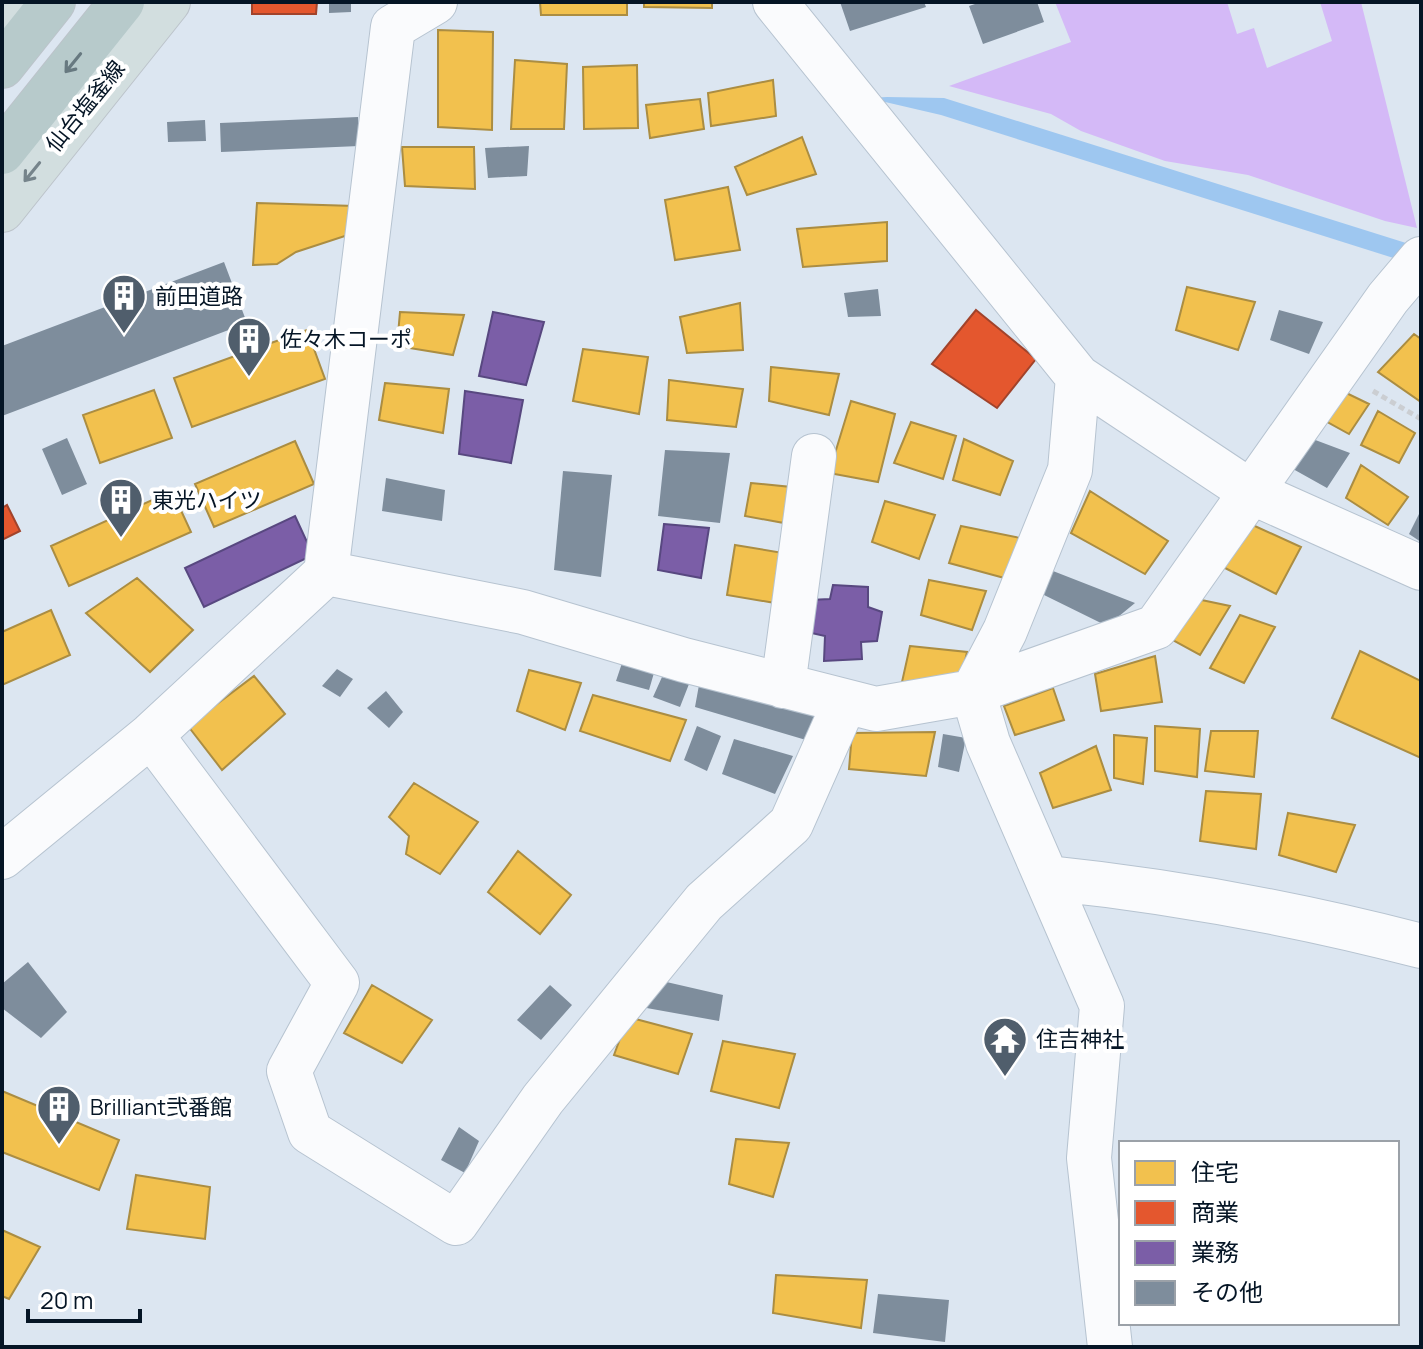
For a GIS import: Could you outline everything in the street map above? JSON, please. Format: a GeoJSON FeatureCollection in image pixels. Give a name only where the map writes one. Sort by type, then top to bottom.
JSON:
{"type":"FeatureCollection","features":[{"type":"Feature","properties":{"kind":"highway"},"geometry":{"type":"LineString","coordinates":[[2,66],[53,2]]}},
{"type":"Feature","properties":{"kind":"highway"},"geometry":{"type":"LineString","coordinates":[[2,152],[122,2]]}},
{"type":"Feature","properties":{"kind":"main road"},"geometry":{"type":"LineString","coordinates":[[2,7],[6,2]]}},
{"type":"Feature","properties":{"kind":"main road","name":"仙台塩釜線"},"geometry":{"type":"LineString","coordinates":[[2,210],[168,2]]}},
{"type":"Feature","properties":{"kind":"street"},"geometry":{"type":"LineString","coordinates":[[2,857],[151,735],[326,573],[393,27],[435,2]]}},
{"type":"Feature","properties":{"kind":"street"},"geometry":{"type":"LineString","coordinates":[[775,2],[1078,377],[1251,492],[1421,568]]}},
{"type":"Feature","properties":{"kind":"street"},"geometry":{"type":"LineString","coordinates":[[326,573],[523,612],[783,686],[876,709],[973,692],[1156,627],[1388,298],[1421,259]]}},
{"type":"Feature","properties":{"kind":"street"},"geometry":{"type":"LineString","coordinates":[[1078,377],[1070,470],[1005,631],[973,692],[988,743],[1102,1006],[1089,1158],[1110,1347]]}},
{"type":"Feature","properties":{"kind":"street"},"geometry":{"type":"LineString","coordinates":[[783,686],[814,456]]}},
{"type":"Feature","properties":{"kind":"street"},"geometry":{"type":"LineString","coordinates":[[151,735],[337,983],[289,1071],[310,1132],[456,1223],[543,1099],[704,902],[791,824],[845,702]]}},
{"type":"Feature","properties":{"kind":"street"},"geometry":{"type":"LineString","coordinates":[[1047,878],[1116,885],[1331,923],[1421,946]]}},
{"type":"Feature","properties":{"kind":"path"},"geometry":{"type":"LineString","coordinates":[[1338,369],[1421,419]]}},
{"type":"Feature","properties":{"kind":"shaded area"},"geometry":{"type":"Polygon","coordinates":[[[1055,2],[1227,2],[1237,34],[1254,28],[1267,68],[1332,41],[1320,2],[1361,2],[1417,228],[1385,221],[1248,175],[1165,161],[1081,131],[1051,114],[949,86],[1071,42],[1055,2]]]}},
{"type":"Feature","properties":{"kind":"water"},"geometry":{"type":"Polygon","coordinates":[[[868,98],[944,98],[1406,243],[1403,261],[941,115],[868,98]]]}},
{"type":"Feature","properties":{"kind":"building: 住宅"},"geometry":{"type":"Polygon","coordinates":[[[540,2],[627,2],[627,15],[541,15],[540,2]]]}},
{"type":"Feature","properties":{"kind":"building: 住宅"},"geometry":{"type":"Polygon","coordinates":[[[644,2],[712,2],[712,8],[644,7],[644,2]]]}},
{"type":"Feature","properties":{"kind":"building: 住宅"},"geometry":{"type":"Polygon","coordinates":[[[438,30],[493,32],[492,130],[438,127],[438,30]]]}},
{"type":"Feature","properties":{"kind":"building: 住宅"},"geometry":{"type":"Polygon","coordinates":[[[515,60],[567,64],[564,129],[511,129],[515,60]]]}},
{"type":"Feature","properties":{"kind":"building: 住宅"},"geometry":{"type":"Polygon","coordinates":[[[637,65],[638,128],[584,129],[583,67],[637,65]]]}},
{"type":"Feature","properties":{"kind":"building: 住宅"},"geometry":{"type":"Polygon","coordinates":[[[773,80],[776,116],[711,126],[708,93],[773,80]]]}},
{"type":"Feature","properties":{"kind":"building: 住宅"},"geometry":{"type":"Polygon","coordinates":[[[700,99],[704,129],[650,138],[646,105],[700,99]]]}},
{"type":"Feature","properties":{"kind":"building: 住宅"},"geometry":{"type":"Polygon","coordinates":[[[802,137],[816,174],[747,195],[735,167],[802,137]]]}},
{"type":"Feature","properties":{"kind":"building: 住宅"},"geometry":{"type":"Polygon","coordinates":[[[402,147],[474,147],[475,189],[405,186],[402,147]]]}},
{"type":"Feature","properties":{"kind":"building: 住宅"},"geometry":{"type":"Polygon","coordinates":[[[728,187],[740,250],[675,260],[665,200],[728,187]]]}},
{"type":"Feature","properties":{"kind":"building: 住宅"},"geometry":{"type":"Polygon","coordinates":[[[257,203],[354,206],[348,235],[296,252],[277,264],[253,265],[257,203]]]}},
{"type":"Feature","properties":{"kind":"building: 住宅"},"geometry":{"type":"Polygon","coordinates":[[[887,222],[887,261],[803,267],[797,229],[887,222]]]}},
{"type":"Feature","properties":{"kind":"building: 住宅"},"geometry":{"type":"Polygon","coordinates":[[[1187,287],[1255,302],[1238,350],[1176,330],[1187,287]]]}},
{"type":"Feature","properties":{"kind":"building: 住宅"},"geometry":{"type":"Polygon","coordinates":[[[740,303],[743,350],[687,353],[680,317],[740,303]]]}},
{"type":"Feature","properties":{"kind":"building: 住宅"},"geometry":{"type":"Polygon","coordinates":[[[400,312],[464,315],[453,355],[397,346],[400,312]]]}},
{"type":"Feature","properties":{"kind":"building: 住宅","name":"佐々木コーポ"},"geometry":{"type":"Polygon","coordinates":[[[307,330],[325,379],[192,427],[174,378],[307,330]]]}},
{"type":"Feature","properties":{"kind":"building: 住宅"},"geometry":{"type":"Polygon","coordinates":[[[1414,334],[1421,339],[1421,402],[1378,372],[1414,334]]]}},
{"type":"Feature","properties":{"kind":"building: 住宅"},"geometry":{"type":"Polygon","coordinates":[[[583,349],[648,357],[639,414],[573,401],[583,349]]]}},
{"type":"Feature","properties":{"kind":"building: 住宅"},"geometry":{"type":"Polygon","coordinates":[[[771,367],[839,374],[829,415],[769,401],[771,367]]]}},
{"type":"Feature","properties":{"kind":"building: 住宅"},"geometry":{"type":"Polygon","coordinates":[[[669,380],[743,389],[736,427],[667,420],[669,380]]]}},
{"type":"Feature","properties":{"kind":"building: 住宅"},"geometry":{"type":"Polygon","coordinates":[[[385,383],[449,389],[443,433],[379,420],[385,383]]]}},
{"type":"Feature","properties":{"kind":"building: 住宅"},"geometry":{"type":"Polygon","coordinates":[[[1338,389],[1369,404],[1349,434],[1322,419],[1338,389]]]}},
{"type":"Feature","properties":{"kind":"building: 住宅"},"geometry":{"type":"Polygon","coordinates":[[[154,390],[172,438],[100,463],[83,415],[154,390]]]}},
{"type":"Feature","properties":{"kind":"building: 住宅"},"geometry":{"type":"Polygon","coordinates":[[[851,401],[895,414],[878,482],[829,473],[851,401]]]}},
{"type":"Feature","properties":{"kind":"building: 住宅"},"geometry":{"type":"Polygon","coordinates":[[[1378,411],[1415,433],[1399,463],[1361,445],[1378,411]]]}},
{"type":"Feature","properties":{"kind":"building: 住宅"},"geometry":{"type":"Polygon","coordinates":[[[911,422],[956,436],[943,479],[894,463],[911,422]]]}},
{"type":"Feature","properties":{"kind":"building: 住宅"},"geometry":{"type":"Polygon","coordinates":[[[964,439],[1013,461],[1000,495],[953,480],[964,439]]]}},
{"type":"Feature","properties":{"kind":"building: 住宅"},"geometry":{"type":"Polygon","coordinates":[[[295,441],[314,484],[214,527],[195,484],[295,441]]]}},
{"type":"Feature","properties":{"kind":"building: 住宅"},"geometry":{"type":"Polygon","coordinates":[[[1361,465],[1408,497],[1388,525],[1346,498],[1361,465]]]}},
{"type":"Feature","properties":{"kind":"building: 住宅"},"geometry":{"type":"Polygon","coordinates":[[[751,483],[791,487],[784,523],[745,516],[751,483]]]}},
{"type":"Feature","properties":{"kind":"building: 住宅","name":"東光ハイツ"},"geometry":{"type":"Polygon","coordinates":[[[172,491],[191,532],[69,586],[51,546],[172,491]]]}},
{"type":"Feature","properties":{"kind":"building: 住宅"},"geometry":{"type":"Polygon","coordinates":[[[1090,491],[1168,541],[1145,574],[1071,533],[1090,491]]]}},
{"type":"Feature","properties":{"kind":"building: 住宅"},"geometry":{"type":"Polygon","coordinates":[[[885,501],[935,515],[919,559],[872,542],[885,501]]]}},
{"type":"Feature","properties":{"kind":"building: 住宅"},"geometry":{"type":"Polygon","coordinates":[[[1246,522],[1301,547],[1276,594],[1223,567],[1246,522]]]}},
{"type":"Feature","properties":{"kind":"building: 住宅"},"geometry":{"type":"Polygon","coordinates":[[[961,526],[1020,538],[1008,579],[949,563],[961,526]]]}},
{"type":"Feature","properties":{"kind":"building: 住宅"},"geometry":{"type":"Polygon","coordinates":[[[735,545],[783,553],[775,603],[727,595],[735,545]]]}},
{"type":"Feature","properties":{"kind":"building: 住宅"},"geometry":{"type":"Polygon","coordinates":[[[137,578],[193,630],[150,672],[86,613],[137,578]]]}},
{"type":"Feature","properties":{"kind":"building: 住宅"},"geometry":{"type":"Polygon","coordinates":[[[929,580],[986,591],[972,630],[921,615],[929,580]]]}},
{"type":"Feature","properties":{"kind":"building: 住宅"},"geometry":{"type":"Polygon","coordinates":[[[1192,598],[1230,606],[1200,655],[1167,637],[1192,598]]]}},
{"type":"Feature","properties":{"kind":"building: 住宅"},"geometry":{"type":"Polygon","coordinates":[[[51,610],[70,655],[2,685],[2,632],[51,610]]]}},
{"type":"Feature","properties":{"kind":"building: 住宅"},"geometry":{"type":"Polygon","coordinates":[[[1240,615],[1275,627],[1244,683],[1210,668],[1240,615]]]}},
{"type":"Feature","properties":{"kind":"building: 住宅"},"geometry":{"type":"Polygon","coordinates":[[[910,646],[967,652],[960,685],[902,682],[910,646]]]}},
{"type":"Feature","properties":{"kind":"building: 住宅"},"geometry":{"type":"Polygon","coordinates":[[[1360,651],[1421,681],[1421,758],[1332,718],[1360,651]]]}},
{"type":"Feature","properties":{"kind":"building: 住宅"},"geometry":{"type":"Polygon","coordinates":[[[1155,656],[1162,702],[1101,711],[1095,674],[1155,656]]]}},
{"type":"Feature","properties":{"kind":"building: 住宅"},"geometry":{"type":"Polygon","coordinates":[[[529,670],[581,683],[565,730],[517,711],[529,670]]]}},
{"type":"Feature","properties":{"kind":"building: 住宅"},"geometry":{"type":"Polygon","coordinates":[[[254,676],[285,714],[222,770],[188,726],[254,676]]]}},
{"type":"Feature","properties":{"kind":"building: 住宅"},"geometry":{"type":"Polygon","coordinates":[[[1053,688],[1064,720],[1015,735],[1004,706],[1053,688]]]}},
{"type":"Feature","properties":{"kind":"building: 住宅"},"geometry":{"type":"Polygon","coordinates":[[[593,695],[686,720],[670,761],[580,731],[593,695]]]}},
{"type":"Feature","properties":{"kind":"building: 住宅"},"geometry":{"type":"Polygon","coordinates":[[[1155,726],[1200,729],[1197,777],[1155,771],[1155,726]]]}},
{"type":"Feature","properties":{"kind":"building: 住宅"},"geometry":{"type":"Polygon","coordinates":[[[1211,731],[1258,731],[1254,777],[1205,771],[1211,731]]]}},
{"type":"Feature","properties":{"kind":"building: 住宅"},"geometry":{"type":"Polygon","coordinates":[[[935,732],[926,776],[849,769],[852,733],[935,732]]]}},
{"type":"Feature","properties":{"kind":"building: 住宅"},"geometry":{"type":"Polygon","coordinates":[[[1114,735],[1147,738],[1143,784],[1114,778],[1114,735]]]}},
{"type":"Feature","properties":{"kind":"building: 住宅"},"geometry":{"type":"Polygon","coordinates":[[[1096,746],[1111,790],[1053,808],[1040,773],[1096,746]]]}},
{"type":"Feature","properties":{"kind":"building: 住宅"},"geometry":{"type":"Polygon","coordinates":[[[414,783],[478,822],[440,874],[406,854],[409,836],[389,817],[414,783]]]}},
{"type":"Feature","properties":{"kind":"building: 住宅"},"geometry":{"type":"Polygon","coordinates":[[[1206,791],[1261,794],[1256,849],[1200,841],[1206,791]]]}},
{"type":"Feature","properties":{"kind":"building: 住宅"},"geometry":{"type":"Polygon","coordinates":[[[1288,813],[1355,825],[1336,872],[1279,855],[1288,813]]]}},
{"type":"Feature","properties":{"kind":"building: 住宅"},"geometry":{"type":"Polygon","coordinates":[[[518,851],[571,895],[540,934],[488,892],[518,851]]]}},
{"type":"Feature","properties":{"kind":"building: 住宅"},"geometry":{"type":"Polygon","coordinates":[[[372,985],[432,1020],[402,1063],[344,1033],[372,985]]]}},
{"type":"Feature","properties":{"kind":"building: 住宅"},"geometry":{"type":"Polygon","coordinates":[[[628,1017],[692,1034],[678,1074],[614,1055],[628,1017]]]}},
{"type":"Feature","properties":{"kind":"building: 住宅"},"geometry":{"type":"Polygon","coordinates":[[[723,1041],[795,1054],[779,1108],[711,1091],[723,1041]]]}},
{"type":"Feature","properties":{"kind":"building: 住宅","name":"Brilliant弐番館"},"geometry":{"type":"Polygon","coordinates":[[[2,1091],[119,1140],[99,1190],[2,1152],[2,1091]]]}},
{"type":"Feature","properties":{"kind":"building: 住宅"},"geometry":{"type":"Polygon","coordinates":[[[736,1139],[789,1143],[773,1197],[729,1184],[736,1139]]]}},
{"type":"Feature","properties":{"kind":"building: 住宅"},"geometry":{"type":"Polygon","coordinates":[[[136,1175],[210,1187],[205,1239],[127,1229],[136,1175]]]}},
{"type":"Feature","properties":{"kind":"building: 住宅"},"geometry":{"type":"Polygon","coordinates":[[[2,1230],[40,1247],[9,1299],[2,1296],[2,1230]]]}},
{"type":"Feature","properties":{"kind":"building: 住宅"},"geometry":{"type":"Polygon","coordinates":[[[776,1275],[867,1280],[861,1328],[773,1313],[776,1275]]]}},
{"type":"Feature","properties":{"kind":"building: 商業"},"geometry":{"type":"Polygon","coordinates":[[[252,2],[317,2],[316,14],[252,14],[252,2]]]}},
{"type":"Feature","properties":{"kind":"building: 商業"},"geometry":{"type":"Polygon","coordinates":[[[976,310],[1036,359],[997,408],[932,364],[976,310]]]}},
{"type":"Feature","properties":{"kind":"building: 商業"},"geometry":{"type":"Polygon","coordinates":[[[7,505],[20,531],[2,540],[2,508],[7,505]]]}},
{"type":"Feature","properties":{"kind":"building: 業務"},"geometry":{"type":"Polygon","coordinates":[[[493,312],[544,322],[526,385],[479,376],[493,312]]]}},
{"type":"Feature","properties":{"kind":"building: 業務"},"geometry":{"type":"Polygon","coordinates":[[[465,391],[523,400],[511,463],[459,454],[465,391]]]}},
{"type":"Feature","properties":{"kind":"building: 業務"},"geometry":{"type":"Polygon","coordinates":[[[295,516],[313,555],[204,607],[185,568],[295,516]]]}},
{"type":"Feature","properties":{"kind":"building: 業務"},"geometry":{"type":"Polygon","coordinates":[[[664,524],[709,528],[701,578],[658,570],[664,524]]]}},
{"type":"Feature","properties":{"kind":"building: 業務"},"geometry":{"type":"Polygon","coordinates":[[[833,585],[868,587],[868,607],[882,612],[877,641],[861,642],[862,659],[824,661],[825,636],[807,632],[810,600],[830,599],[833,585]]]}},
{"type":"Feature","properties":{"kind":"building: その他"},"geometry":{"type":"Polygon","coordinates":[[[329,2],[351,2],[351,12],[329,13],[329,2]]]}},
{"type":"Feature","properties":{"kind":"building: その他"},"geometry":{"type":"Polygon","coordinates":[[[840,2],[924,2],[926,7],[850,31],[840,2]]]}},
{"type":"Feature","properties":{"kind":"building: その他"},"geometry":{"type":"Polygon","coordinates":[[[981,2],[1037,2],[1044,22],[983,44],[969,6],[981,2]]]}},
{"type":"Feature","properties":{"kind":"building: その他"},"geometry":{"type":"Polygon","coordinates":[[[358,117],[359,146],[221,152],[220,123],[358,117]]]}},
{"type":"Feature","properties":{"kind":"building: その他"},"geometry":{"type":"Polygon","coordinates":[[[205,120],[206,141],[168,142],[167,122],[205,120]]]}},
{"type":"Feature","properties":{"kind":"building: その他"},"geometry":{"type":"Polygon","coordinates":[[[529,146],[527,176],[488,178],[485,148],[529,146]]]}},
{"type":"Feature","properties":{"kind":"building: その他","name":"前田道路"},"geometry":{"type":"Polygon","coordinates":[[[224,262],[247,323],[2,416],[2,346],[224,262]]]}},
{"type":"Feature","properties":{"kind":"building: その他"},"geometry":{"type":"Polygon","coordinates":[[[878,289],[881,316],[848,317],[844,293],[878,289]]]}},
{"type":"Feature","properties":{"kind":"building: その他"},"geometry":{"type":"Polygon","coordinates":[[[1279,310],[1323,322],[1309,354],[1270,340],[1279,310]]]}},
{"type":"Feature","properties":{"kind":"building: その他"},"geometry":{"type":"Polygon","coordinates":[[[67,438],[87,484],[62,495],[42,449],[67,438]]]}},
{"type":"Feature","properties":{"kind":"building: その他"},"geometry":{"type":"Polygon","coordinates":[[[1310,438],[1350,453],[1327,488],[1293,469],[1310,438]]]}},
{"type":"Feature","properties":{"kind":"building: その他"},"geometry":{"type":"Polygon","coordinates":[[[665,450],[730,453],[720,523],[658,516],[665,450]]]}},
{"type":"Feature","properties":{"kind":"building: その他"},"geometry":{"type":"Polygon","coordinates":[[[563,471],[612,475],[601,577],[554,570],[563,471]]]}},
{"type":"Feature","properties":{"kind":"building: その他"},"geometry":{"type":"Polygon","coordinates":[[[386,478],[445,490],[442,521],[382,511],[386,478]]]}},
{"type":"Feature","properties":{"kind":"building: その他"},"geometry":{"type":"Polygon","coordinates":[[[1421,510],[1421,542],[1409,534],[1421,510]]]}},
{"type":"Feature","properties":{"kind":"building: その他"},"geometry":{"type":"Polygon","coordinates":[[[1053,571],[1135,603],[1107,626],[1042,594],[1053,571]]]}},
{"type":"Feature","properties":{"kind":"building: その他"},"geometry":{"type":"Polygon","coordinates":[[[623,660],[656,666],[649,690],[616,681],[623,660]]]}},
{"type":"Feature","properties":{"kind":"building: その他"},"geometry":{"type":"Polygon","coordinates":[[[337,669],[353,679],[340,697],[322,686],[337,669]]]}},
{"type":"Feature","properties":{"kind":"building: その他"},"geometry":{"type":"Polygon","coordinates":[[[662,677],[689,684],[680,707],[653,697],[662,677]]]}},
{"type":"Feature","properties":{"kind":"building: その他"},"geometry":{"type":"Polygon","coordinates":[[[699,685],[818,716],[806,740],[695,707],[699,685]]]}},
{"type":"Feature","properties":{"kind":"building: その他"},"geometry":{"type":"Polygon","coordinates":[[[386,691],[403,712],[389,728],[367,708],[386,691]]]}},
{"type":"Feature","properties":{"kind":"building: その他"},"geometry":{"type":"Polygon","coordinates":[[[697,726],[721,736],[707,771],[684,760],[697,726]]]}},
{"type":"Feature","properties":{"kind":"building: その他"},"geometry":{"type":"Polygon","coordinates":[[[943,734],[966,738],[959,772],[938,767],[943,734]]]}},
{"type":"Feature","properties":{"kind":"building: その他"},"geometry":{"type":"Polygon","coordinates":[[[734,739],[793,756],[775,794],[722,774],[734,739]]]}},
{"type":"Feature","properties":{"kind":"building: その他"},"geometry":{"type":"Polygon","coordinates":[[[28,962],[67,1012],[41,1038],[2,1008],[2,984],[28,962]]]}},
{"type":"Feature","properties":{"kind":"building: その他"},"geometry":{"type":"Polygon","coordinates":[[[649,978],[723,995],[719,1021],[641,1007],[649,978]]]}},
{"type":"Feature","properties":{"kind":"building: その他"},"geometry":{"type":"Polygon","coordinates":[[[550,985],[572,1005],[541,1040],[517,1020],[550,985]]]}},
{"type":"Feature","properties":{"kind":"building: その他"},"geometry":{"type":"Polygon","coordinates":[[[459,1127],[479,1141],[465,1173],[441,1160],[459,1127]]]}},
{"type":"Feature","properties":{"kind":"building: その他"},"geometry":{"type":"Polygon","coordinates":[[[878,1294],[949,1300],[945,1342],[873,1333],[878,1294]]]}},
{"type":"Feature","properties":{"kind":"place","name":"前田道路"},"geometry":{"type":"Point","coordinates":[124,335]}},
{"type":"Feature","properties":{"kind":"place","name":"佐々木コーポ"},"geometry":{"type":"Point","coordinates":[249,378]}},
{"type":"Feature","properties":{"kind":"place","name":"東光ハイツ"},"geometry":{"type":"Point","coordinates":[121,539]}},
{"type":"Feature","properties":{"kind":"place","name":"住吉神社"},"geometry":{"type":"Point","coordinates":[1005,1078]}},
{"type":"Feature","properties":{"kind":"place","name":"Brilliant弐番館"},"geometry":{"type":"Point","coordinates":[59,1146]}}]}
